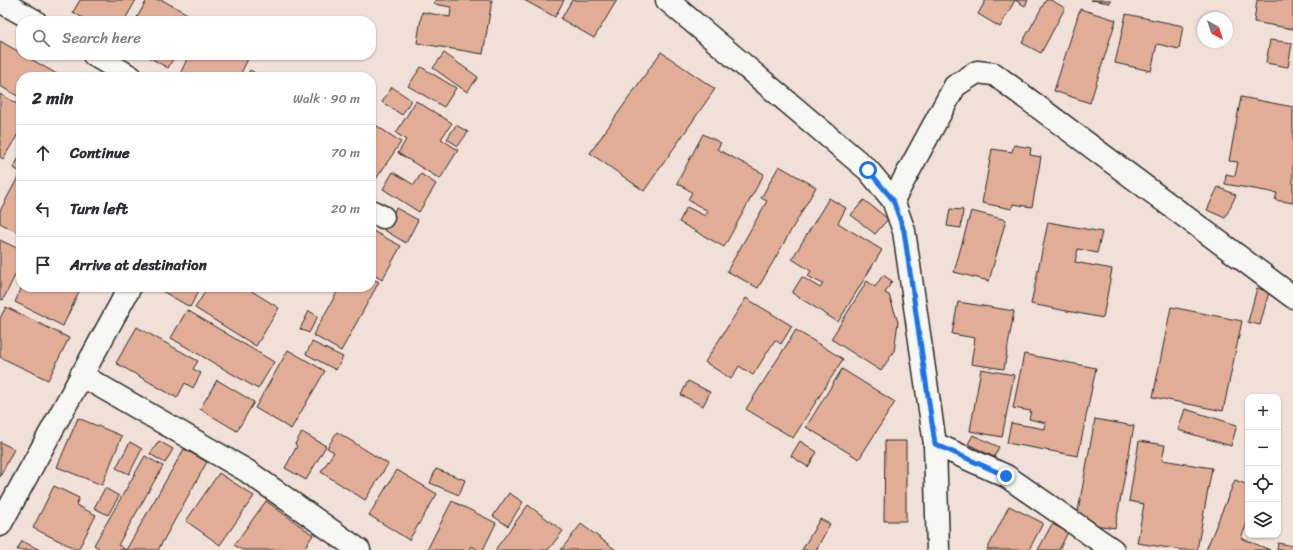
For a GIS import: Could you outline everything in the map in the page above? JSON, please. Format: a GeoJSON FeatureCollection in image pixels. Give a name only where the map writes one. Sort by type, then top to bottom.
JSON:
{"type":"FeatureCollection","features":[{"type":"Feature","properties":{"kind":"street"},"geometry":{"type":"LineString","coordinates":[[667,0],[868,170],[893,200],[904,231],[935,444],[938,550]]}},
{"type":"Feature","properties":{"kind":"street"},"geometry":{"type":"LineString","coordinates":[[0,1],[26,16]]}},
{"type":"Feature","properties":{"kind":"street"},"geometry":{"type":"LineString","coordinates":[[102,60],[123,72]]}},
{"type":"Feature","properties":{"kind":"street"},"geometry":{"type":"LineString","coordinates":[[893,200],[955,86],[977,72],[994,74],[1293,297]]}},
{"type":"Feature","properties":{"kind":"street"},"geometry":{"type":"LineString","coordinates":[[0,525],[127,292]]}},
{"type":"Feature","properties":{"kind":"street"},"geometry":{"type":"LineString","coordinates":[[81,375],[247,471],[359,550]]}},
{"type":"Feature","properties":{"kind":"street"},"geometry":{"type":"LineString","coordinates":[[935,444],[1006,476],[1113,550]]}},
{"type":"Feature","properties":{"kind":"building"},"geometry":{"type":"Polygon","coordinates":[[[80,0],[136,0],[127,16],[80,16],[73,12],[80,0]]]}},
{"type":"Feature","properties":{"kind":"building"},"geometry":{"type":"Polygon","coordinates":[[[147,0],[162,0],[191,16],[138,16],[147,0]]]}},
{"type":"Feature","properties":{"kind":"building"},"geometry":{"type":"Polygon","coordinates":[[[435,0],[492,0],[483,54],[417,43],[422,12],[450,17],[451,7],[434,4],[435,0]]]}},
{"type":"Feature","properties":{"kind":"building"},"geometry":{"type":"Polygon","coordinates":[[[524,0],[564,0],[555,17],[524,0]]]}},
{"type":"Feature","properties":{"kind":"building"},"geometry":{"type":"Polygon","coordinates":[[[572,0],[617,0],[594,38],[561,19],[572,0]]]}},
{"type":"Feature","properties":{"kind":"building"},"geometry":{"type":"Polygon","coordinates":[[[986,0],[1015,0],[1000,27],[978,14],[986,0]]]}},
{"type":"Feature","properties":{"kind":"building"},"geometry":{"type":"Polygon","coordinates":[[[1015,0],[1028,0],[1025,6],[1015,0]]]}},
{"type":"Feature","properties":{"kind":"building"},"geometry":{"type":"Polygon","coordinates":[[[1046,0],[1051,0],[1065,8],[1041,53],[1022,43],[1046,0]]]}},
{"type":"Feature","properties":{"kind":"building"},"geometry":{"type":"Polygon","coordinates":[[[1091,0],[1110,0],[1110,3],[1091,0]]]}},
{"type":"Feature","properties":{"kind":"building"},"geometry":{"type":"Polygon","coordinates":[[[1257,0],[1293,0],[1293,29],[1254,22],[1257,0]]]}},
{"type":"Feature","properties":{"kind":"building"},"geometry":{"type":"Polygon","coordinates":[[[1080,9],[1116,20],[1090,103],[1054,91],[1080,9]]]}},
{"type":"Feature","properties":{"kind":"building"},"geometry":{"type":"Polygon","coordinates":[[[1126,14],[1183,26],[1179,49],[1157,44],[1151,71],[1115,63],[1126,14]]]}},
{"type":"Feature","properties":{"kind":"building"},"geometry":{"type":"Polygon","coordinates":[[[1270,40],[1292,43],[1288,67],[1266,63],[1270,40]]]}},
{"type":"Feature","properties":{"kind":"building"},"geometry":{"type":"Polygon","coordinates":[[[0,41],[16,50],[16,60],[33,60],[53,72],[16,72],[16,95],[0,86],[0,41]]]}},
{"type":"Feature","properties":{"kind":"building"},"geometry":{"type":"Polygon","coordinates":[[[661,52],[715,89],[644,191],[590,153],[661,52]]]}},
{"type":"Feature","properties":{"kind":"building"},"geometry":{"type":"Polygon","coordinates":[[[444,53],[478,77],[467,92],[433,68],[444,53]]]}},
{"type":"Feature","properties":{"kind":"building"},"geometry":{"type":"Polygon","coordinates":[[[154,60],[172,60],[168,68],[154,60]]]}},
{"type":"Feature","properties":{"kind":"building"},"geometry":{"type":"Polygon","coordinates":[[[187,60],[248,60],[242,72],[181,72],[187,60]]]}},
{"type":"Feature","properties":{"kind":"building"},"geometry":{"type":"Polygon","coordinates":[[[421,67],[456,88],[444,107],[408,86],[421,67]]]}},
{"type":"Feature","properties":{"kind":"building"},"geometry":{"type":"Polygon","coordinates":[[[392,87],[411,100],[402,115],[382,102],[392,87]]]}},
{"type":"Feature","properties":{"kind":"building"},"geometry":{"type":"Polygon","coordinates":[[[0,94],[16,103],[16,137],[3,159],[0,157],[0,94]]]}},
{"type":"Feature","properties":{"kind":"building"},"geometry":{"type":"Polygon","coordinates":[[[1241,97],[1293,107],[1293,203],[1275,200],[1277,193],[1225,184],[1226,174],[1235,176],[1238,162],[1229,161],[1241,97]]]}},
{"type":"Feature","properties":{"kind":"building"},"geometry":{"type":"Polygon","coordinates":[[[416,101],[452,123],[441,139],[458,150],[440,179],[398,153],[406,140],[396,133],[416,101]]]}},
{"type":"Feature","properties":{"kind":"building"},"geometry":{"type":"Polygon","coordinates":[[[376,125],[401,142],[376,179],[376,125]]]}},
{"type":"Feature","properties":{"kind":"building"},"geometry":{"type":"Polygon","coordinates":[[[456,125],[468,132],[458,146],[447,139],[456,125]]]}},
{"type":"Feature","properties":{"kind":"building"},"geometry":{"type":"Polygon","coordinates":[[[703,134],[721,143],[717,149],[764,174],[724,247],[679,222],[687,207],[705,216],[708,211],[688,200],[692,192],[677,183],[703,134]]]}},
{"type":"Feature","properties":{"kind":"building"},"geometry":{"type":"Polygon","coordinates":[[[1014,145],[1031,148],[1030,155],[1041,157],[1032,207],[1013,204],[1012,209],[982,203],[992,149],[1012,152],[1014,145]]]}},
{"type":"Feature","properties":{"kind":"building"},"geometry":{"type":"Polygon","coordinates":[[[16,163],[16,170],[13,168],[16,163]]]}},
{"type":"Feature","properties":{"kind":"building"},"geometry":{"type":"Polygon","coordinates":[[[779,166],[816,187],[758,288],[727,271],[767,201],[761,198],[779,166]]]}},
{"type":"Feature","properties":{"kind":"building"},"geometry":{"type":"Polygon","coordinates":[[[393,172],[414,185],[421,174],[436,184],[419,212],[383,189],[393,172]]]}},
{"type":"Feature","properties":{"kind":"building"},"geometry":{"type":"Polygon","coordinates":[[[16,181],[16,231],[0,223],[0,211],[16,181]]]}},
{"type":"Feature","properties":{"kind":"building"},"geometry":{"type":"Polygon","coordinates":[[[1218,187],[1236,195],[1225,218],[1207,210],[1218,187]]]}},
{"type":"Feature","properties":{"kind":"building"},"geometry":{"type":"Polygon","coordinates":[[[829,198],[846,208],[838,223],[882,250],[838,322],[792,293],[802,277],[820,288],[823,284],[808,276],[811,271],[792,259],[829,198]]]}},
{"type":"Feature","properties":{"kind":"building"},"geometry":{"type":"Polygon","coordinates":[[[864,200],[888,219],[875,234],[851,215],[864,200]]]}},
{"type":"Feature","properties":{"kind":"building"},"geometry":{"type":"Polygon","coordinates":[[[396,208],[418,220],[406,243],[384,230],[396,208]]]}},
{"type":"Feature","properties":{"kind":"building"},"geometry":{"type":"Polygon","coordinates":[[[950,209],[963,210],[961,228],[947,226],[950,209]]]}},
{"type":"Feature","properties":{"kind":"building"},"geometry":{"type":"Polygon","coordinates":[[[971,211],[1006,220],[989,281],[954,272],[971,211]]]}},
{"type":"Feature","properties":{"kind":"building"},"geometry":{"type":"Polygon","coordinates":[[[1048,222],[1102,232],[1097,253],[1078,249],[1075,262],[1112,269],[1103,318],[1031,304],[1048,222]]]}},
{"type":"Feature","properties":{"kind":"building"},"geometry":{"type":"Polygon","coordinates":[[[376,233],[401,246],[382,280],[376,276],[376,233]]]}},
{"type":"Feature","properties":{"kind":"building"},"geometry":{"type":"Polygon","coordinates":[[[0,240],[16,248],[16,273],[3,300],[0,299],[0,240]]]}},
{"type":"Feature","properties":{"kind":"building"},"geometry":{"type":"Polygon","coordinates":[[[883,275],[892,281],[885,293],[889,295],[898,322],[894,351],[881,371],[831,339],[867,281],[875,287],[883,275]]]}},
{"type":"Feature","properties":{"kind":"building"},"geometry":{"type":"Polygon","coordinates":[[[376,280],[379,282],[376,287],[376,280]]]}},
{"type":"Feature","properties":{"kind":"building"},"geometry":{"type":"Polygon","coordinates":[[[1257,288],[1269,292],[1260,325],[1248,322],[1257,288]]]}},
{"type":"Feature","properties":{"kind":"building"},"geometry":{"type":"Polygon","coordinates":[[[20,292],[79,292],[63,326],[15,302],[20,292]]]}},
{"type":"Feature","properties":{"kind":"building"},"geometry":{"type":"Polygon","coordinates":[[[164,292],[198,292],[190,307],[164,292]]]}},
{"type":"Feature","properties":{"kind":"building"},"geometry":{"type":"Polygon","coordinates":[[[205,292],[253,292],[279,308],[256,346],[195,308],[205,292]]]}},
{"type":"Feature","properties":{"kind":"building"},"geometry":{"type":"Polygon","coordinates":[[[337,292],[373,292],[341,351],[313,335],[337,292]]]}},
{"type":"Feature","properties":{"kind":"building"},"geometry":{"type":"Polygon","coordinates":[[[746,298],[792,326],[781,344],[775,340],[753,375],[739,366],[731,379],[705,362],[746,298]]]}},
{"type":"Feature","properties":{"kind":"building"},"geometry":{"type":"Polygon","coordinates":[[[958,302],[1014,311],[1004,369],[971,364],[975,338],[952,334],[958,302]]]}},
{"type":"Feature","properties":{"kind":"building"},"geometry":{"type":"Polygon","coordinates":[[[6,307],[69,338],[48,380],[0,357],[0,318],[6,307]]]}},
{"type":"Feature","properties":{"kind":"building"},"geometry":{"type":"Polygon","coordinates":[[[1171,307],[1242,321],[1223,411],[1153,397],[1171,307]]]}},
{"type":"Feature","properties":{"kind":"building"},"geometry":{"type":"Polygon","coordinates":[[[187,310],[274,362],[258,389],[171,338],[187,310]]]}},
{"type":"Feature","properties":{"kind":"building"},"geometry":{"type":"Polygon","coordinates":[[[309,311],[318,316],[309,333],[300,329],[309,311]]]}},
{"type":"Feature","properties":{"kind":"building"},"geometry":{"type":"Polygon","coordinates":[[[137,327],[198,361],[193,369],[201,373],[193,388],[185,383],[177,398],[116,363],[137,327]]]}},
{"type":"Feature","properties":{"kind":"building"},"geometry":{"type":"Polygon","coordinates":[[[796,330],[843,359],[793,438],[746,409],[796,330]]]}},
{"type":"Feature","properties":{"kind":"building"},"geometry":{"type":"Polygon","coordinates":[[[312,342],[343,357],[336,370],[306,354],[312,342]]]}},
{"type":"Feature","properties":{"kind":"building"},"geometry":{"type":"Polygon","coordinates":[[[288,350],[325,371],[291,429],[255,408],[288,350]]]}},
{"type":"Feature","properties":{"kind":"building"},"geometry":{"type":"Polygon","coordinates":[[[1024,354],[1096,368],[1078,456],[1007,443],[1011,423],[1045,429],[1046,423],[1029,419],[1031,411],[1013,408],[1024,354]]]}},
{"type":"Feature","properties":{"kind":"building"},"geometry":{"type":"Polygon","coordinates":[[[842,369],[895,402],[859,459],[806,427],[842,369]]]}},
{"type":"Feature","properties":{"kind":"building"},"geometry":{"type":"Polygon","coordinates":[[[981,369],[1014,375],[1002,437],[970,431],[981,369]]]}},
{"type":"Feature","properties":{"kind":"building"},"geometry":{"type":"Polygon","coordinates":[[[217,380],[254,402],[237,431],[200,409],[217,380]]]}},
{"type":"Feature","properties":{"kind":"building"},"geometry":{"type":"Polygon","coordinates":[[[688,381],[710,392],[703,406],[681,395],[688,381]]]}},
{"type":"Feature","properties":{"kind":"building"},"geometry":{"type":"Polygon","coordinates":[[[1185,409],[1237,425],[1231,446],[1178,430],[1185,409]]]}},
{"type":"Feature","properties":{"kind":"building"},"geometry":{"type":"Polygon","coordinates":[[[78,418],[122,436],[102,485],[57,467],[78,418]]]}},
{"type":"Feature","properties":{"kind":"building"},"geometry":{"type":"Polygon","coordinates":[[[1095,419],[1134,426],[1115,528],[1076,522],[1095,419]]]}},
{"type":"Feature","properties":{"kind":"building"},"geometry":{"type":"Polygon","coordinates":[[[302,432],[326,446],[306,480],[285,468],[297,446],[295,444],[302,432]]]}},
{"type":"Feature","properties":{"kind":"building"},"geometry":{"type":"Polygon","coordinates":[[[337,432],[388,464],[365,500],[321,472],[334,452],[327,448],[337,432]]]}},
{"type":"Feature","properties":{"kind":"building"},"geometry":{"type":"Polygon","coordinates":[[[973,435],[999,447],[994,457],[968,444],[973,435]]]}},
{"type":"Feature","properties":{"kind":"building"},"geometry":{"type":"Polygon","coordinates":[[[159,441],[173,449],[165,463],[150,454],[159,441]]]}},
{"type":"Feature","properties":{"kind":"building"},"geometry":{"type":"Polygon","coordinates":[[[800,441],[817,452],[808,467],[791,456],[800,441]]]}},
{"type":"Feature","properties":{"kind":"building"},"geometry":{"type":"Polygon","coordinates":[[[885,441],[906,441],[906,521],[884,521],[885,441]]]}},
{"type":"Feature","properties":{"kind":"building"},"geometry":{"type":"Polygon","coordinates":[[[1139,441],[1165,445],[1162,460],[1212,468],[1197,550],[1182,550],[1137,543],[1144,504],[1129,501],[1139,441]]]}},
{"type":"Feature","properties":{"kind":"building"},"geometry":{"type":"Polygon","coordinates":[[[0,442],[14,449],[0,477],[0,442]]]}},
{"type":"Feature","properties":{"kind":"building"},"geometry":{"type":"Polygon","coordinates":[[[130,442],[142,449],[129,474],[116,468],[130,442]]]}},
{"type":"Feature","properties":{"kind":"building"},"geometry":{"type":"Polygon","coordinates":[[[184,449],[207,462],[158,550],[126,550],[184,449]]]}},
{"type":"Feature","properties":{"kind":"building"},"geometry":{"type":"Polygon","coordinates":[[[145,456],[163,466],[118,545],[126,550],[98,550],[99,548],[94,545],[145,456]]]}},
{"type":"Feature","properties":{"kind":"building"},"geometry":{"type":"Polygon","coordinates":[[[436,469],[465,480],[459,495],[430,483],[436,469]]]}},
{"type":"Feature","properties":{"kind":"building"},"geometry":{"type":"Polygon","coordinates":[[[397,470],[437,494],[409,540],[369,515],[397,470]]]}},
{"type":"Feature","properties":{"kind":"building"},"geometry":{"type":"Polygon","coordinates":[[[219,473],[254,496],[220,545],[186,521],[219,473]]]}},
{"type":"Feature","properties":{"kind":"building"},"geometry":{"type":"Polygon","coordinates":[[[1235,480],[1245,484],[1245,528],[1241,538],[1270,550],[1206,550],[1235,480]]]}},
{"type":"Feature","properties":{"kind":"building"},"geometry":{"type":"Polygon","coordinates":[[[54,486],[79,498],[76,505],[96,515],[78,550],[33,528],[54,486]]]}},
{"type":"Feature","properties":{"kind":"building"},"geometry":{"type":"Polygon","coordinates":[[[105,488],[119,496],[108,515],[94,508],[105,488]]]}},
{"type":"Feature","properties":{"kind":"building"},"geometry":{"type":"Polygon","coordinates":[[[509,493],[523,502],[508,526],[493,516],[509,493]]]}},
{"type":"Feature","properties":{"kind":"building"},"geometry":{"type":"Polygon","coordinates":[[[266,501],[313,535],[303,550],[242,550],[234,545],[266,501]]]}},
{"type":"Feature","properties":{"kind":"building"},"geometry":{"type":"Polygon","coordinates":[[[452,501],[496,523],[483,550],[479,550],[471,546],[469,550],[427,550],[452,501]]]}},
{"type":"Feature","properties":{"kind":"building"},"geometry":{"type":"Polygon","coordinates":[[[528,505],[563,531],[548,550],[495,550],[528,505]]]}},
{"type":"Feature","properties":{"kind":"building"},"geometry":{"type":"Polygon","coordinates":[[[1009,506],[1043,523],[1029,550],[987,550],[1009,506]]]}},
{"type":"Feature","properties":{"kind":"building"},"geometry":{"type":"Polygon","coordinates":[[[820,519],[830,524],[816,550],[802,550],[820,519]]]}},
{"type":"Feature","properties":{"kind":"building"},"geometry":{"type":"Polygon","coordinates":[[[581,524],[616,550],[561,550],[581,524]]]}},
{"type":"Feature","properties":{"kind":"building"},"geometry":{"type":"Polygon","coordinates":[[[1052,524],[1068,532],[1059,550],[1038,550],[1052,524]]]}},
{"type":"Feature","properties":{"kind":"building"},"geometry":{"type":"Polygon","coordinates":[[[22,541],[40,550],[17,550],[22,541]]]}},
{"type":"Feature","properties":{"kind":"building"},"geometry":{"type":"Polygon","coordinates":[[[1278,543],[1293,546],[1293,550],[1277,550],[1278,543]]]}},
{"type":"Feature","properties":{"kind":"route"},"geometry":{"type":"LineString","coordinates":[[868,170],[893,200],[904,231],[935,444],[1006,476]]}}]}
